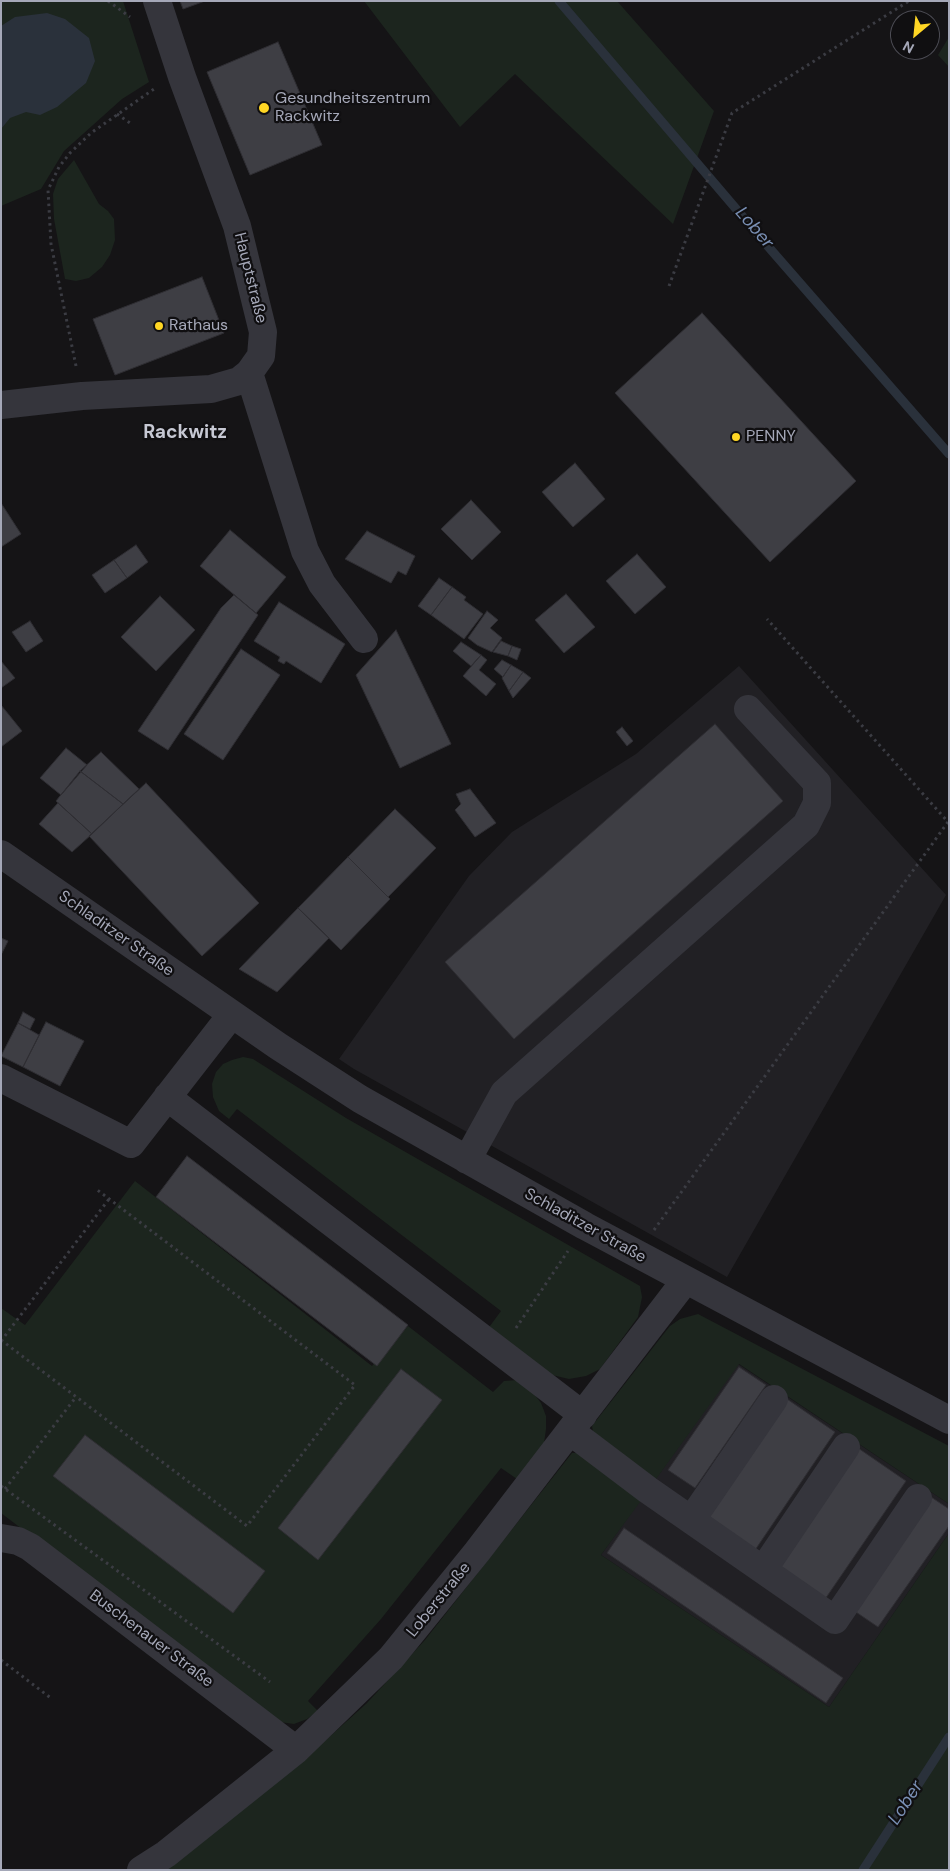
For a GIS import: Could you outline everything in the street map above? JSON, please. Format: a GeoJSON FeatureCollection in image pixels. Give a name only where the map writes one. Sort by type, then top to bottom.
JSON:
{"type":"FeatureCollection","features":[{"type":"Feature","properties":{"kind":"street","name":"Hauptstraße"},"geometry":{"type":"LineString","coordinates":[[157,1],[182,77],[237,226],[263,332],[261,356],[249,373]]}},
{"type":"Feature","properties":{"kind":"street"},"geometry":{"type":"LineString","coordinates":[[1,405],[82,396],[211,389],[239,381],[249,373],[305,551],[322,584],[364,639]]}},
{"type":"Feature","properties":{"kind":"street"},"geometry":{"type":"LineString","coordinates":[[467,1160],[504,1093],[806,825],[818,803],[817,783],[748,709]]}},
{"type":"Feature","properties":{"kind":"street","name":"Schladitzer Straße"},"geometry":{"type":"LineString","coordinates":[[1,854],[324,1077],[467,1160],[685,1281],[949,1420]]}},
{"type":"Feature","properties":{"kind":"street"},"geometry":{"type":"LineString","coordinates":[[1,1078],[131,1144],[232,1014]]}},
{"type":"Feature","properties":{"kind":"street"},"geometry":{"type":"LineString","coordinates":[[167,1097],[500,1351],[648,1490],[835,1620],[918,1498]]}},
{"type":"Feature","properties":{"kind":"street","name":"Loberstraße"},"geometry":{"type":"LineString","coordinates":[[141,1870],[166,1854],[296,1750],[391,1658],[441,1599],[685,1281]]}},
{"type":"Feature","properties":{"kind":"street"},"geometry":{"type":"LineString","coordinates":[[692,1519],[774,1399]]}},
{"type":"Feature","properties":{"kind":"street"},"geometry":{"type":"LineString","coordinates":[[763,1570],[846,1447]]}},
{"type":"Feature","properties":{"kind":"street","name":"Buschenauer Straße"},"geometry":{"type":"LineString","coordinates":[[1,1538],[18,1541],[30,1547],[296,1750]]}},
{"type":"Feature","properties":{"kind":"path"},"geometry":{"type":"LineString","coordinates":[[669,286],[732,112],[908,1]]}},
{"type":"Feature","properties":{"kind":"path"},"geometry":{"type":"LineString","coordinates":[[82,396],[51,244],[48,190],[59,167],[70,153],[91,133],[164,81],[182,77]]}},
{"type":"Feature","properties":{"kind":"path"},"geometry":{"type":"LineString","coordinates":[[117,114],[130,123]]}},
{"type":"Feature","properties":{"kind":"path"},"geometry":{"type":"LineString","coordinates":[[636,1254],[948,822],[767,619]]}},
{"type":"Feature","properties":{"kind":"path"},"geometry":{"type":"LineString","coordinates":[[96,1190],[109,1199],[355,1385],[248,1526],[1,1341],[109,1199]]}},
{"type":"Feature","properties":{"kind":"path"},"geometry":{"type":"LineString","coordinates":[[500,1351],[585,1226]]}},
{"type":"Feature","properties":{"kind":"path"},"geometry":{"type":"LineString","coordinates":[[5,1489],[76,1397]]}},
{"type":"Feature","properties":{"kind":"path"},"geometry":{"type":"LineString","coordinates":[[1,1486],[270,1682]]}},
{"type":"Feature","properties":{"kind":"path"},"geometry":{"type":"LineString","coordinates":[[1,1660],[52,1699]]}},
{"type":"Feature","properties":{"kind":"shaded area"},"geometry":{"type":"Polygon","coordinates":[[[2,1],[123,1],[149,82],[122,99],[64,151],[41,189],[1,206],[2,1]]]}},
{"type":"Feature","properties":{"kind":"shaded area"},"geometry":{"type":"Polygon","coordinates":[[[364,1],[617,1],[714,111],[673,224],[515,74],[460,127],[364,1]]]}},
{"type":"Feature","properties":{"kind":"shaded area"},"geometry":{"type":"Polygon","coordinates":[[[47,13],[65,19],[89,38],[95,61],[86,83],[57,107],[40,115],[26,112],[10,118],[1,129],[1,26],[15,17],[47,13]]]}},
{"type":"Feature","properties":{"kind":"shaded area"},"geometry":{"type":"Polygon","coordinates":[[[949,37],[949,67],[940,57],[940,52],[949,37]]]}},
{"type":"Feature","properties":{"kind":"shaded area"},"geometry":{"type":"Polygon","coordinates":[[[74,160],[99,204],[114,219],[115,240],[110,255],[102,267],[89,278],[76,281],[65,279],[54,219],[53,194],[58,179],[74,160]]]}},
{"type":"Feature","properties":{"kind":"shaded area"},"geometry":{"type":"Polygon","coordinates":[[[739,666],[946,895],[727,1277],[339,1059],[469,876],[512,832],[636,754],[739,666]]]}},
{"type":"Feature","properties":{"kind":"shaded area"},"geometry":{"type":"Polygon","coordinates":[[[243,1057],[253,1059],[346,1118],[640,1286],[642,1297],[638,1317],[600,1369],[586,1376],[569,1379],[552,1375],[487,1330],[501,1311],[237,1109],[229,1119],[219,1111],[213,1097],[212,1084],[216,1072],[223,1064],[243,1057]]]}},
{"type":"Feature","properties":{"kind":"shaded area"},"geometry":{"type":"Polygon","coordinates":[[[135,1181],[372,1366],[408,1326],[493,1392],[504,1381],[518,1380],[531,1390],[541,1403],[546,1416],[544,1443],[517,1479],[501,1468],[381,1619],[308,1701],[318,1711],[307,1719],[294,1724],[280,1722],[266,1715],[1,1513],[1,1308],[25,1325],[135,1181]]]}},
{"type":"Feature","properties":{"kind":"shaded area"},"geometry":{"type":"Polygon","coordinates":[[[698,1314],[949,1446],[949,1504],[739,1364],[654,1482],[594,1438],[592,1426],[670,1326],[680,1319],[698,1314]]]}},
{"type":"Feature","properties":{"kind":"shaded area"},"geometry":{"type":"Polygon","coordinates":[[[738,1364],[949,1504],[949,1533],[829,1707],[601,1555],[738,1364]]]}},
{"type":"Feature","properties":{"kind":"shaded area"},"geometry":{"type":"Polygon","coordinates":[[[572,1453],[583,1453],[643,1498],[601,1555],[829,1707],[949,1533],[949,1870],[162,1870],[306,1758],[367,1703],[425,1640],[572,1453]]]}},
{"type":"Feature","properties":{"kind":"building"},"geometry":{"type":"Polygon","coordinates":[[[180,1],[205,1],[183,9],[180,1]]]}},
{"type":"Feature","properties":{"kind":"building","name":"Gesundheitszentrum Rackwitz"},"geometry":{"type":"Polygon","coordinates":[[[278,42],[322,145],[250,175],[207,72],[278,42]]]}},
{"type":"Feature","properties":{"kind":"building","name":"Rathaus"},"geometry":{"type":"Polygon","coordinates":[[[202,277],[224,333],[115,375],[93,319],[202,277]]]}},
{"type":"Feature","properties":{"kind":"building","name":"PENNY"},"geometry":{"type":"Polygon","coordinates":[[[702,313],[856,481],[770,562],[615,393],[702,313]]]}},
{"type":"Feature","properties":{"kind":"building"},"geometry":{"type":"Polygon","coordinates":[[[575,463],[605,499],[573,527],[542,492],[575,463]]]}},
{"type":"Feature","properties":{"kind":"building"},"geometry":{"type":"Polygon","coordinates":[[[471,500],[501,532],[472,560],[441,529],[471,500]]]}},
{"type":"Feature","properties":{"kind":"building"},"geometry":{"type":"Polygon","coordinates":[[[1,503],[21,534],[1,547],[1,503]]]}},
{"type":"Feature","properties":{"kind":"building"},"geometry":{"type":"Polygon","coordinates":[[[230,530],[286,577],[256,613],[200,566],[230,530]]]}},
{"type":"Feature","properties":{"kind":"building"},"geometry":{"type":"Polygon","coordinates":[[[367,531],[415,556],[406,575],[398,571],[391,583],[345,559],[367,531]]]}},
{"type":"Feature","properties":{"kind":"building"},"geometry":{"type":"Polygon","coordinates":[[[136,545],[148,562],[127,578],[114,560],[136,545]]]}},
{"type":"Feature","properties":{"kind":"building"},"geometry":{"type":"Polygon","coordinates":[[[637,554],[666,587],[635,614],[606,581],[637,554]]]}},
{"type":"Feature","properties":{"kind":"building"},"geometry":{"type":"Polygon","coordinates":[[[114,560],[127,578],[105,593],[92,575],[114,560]]]}},
{"type":"Feature","properties":{"kind":"building"},"geometry":{"type":"Polygon","coordinates":[[[439,578],[452,587],[431,615],[418,606],[439,578]]]}},
{"type":"Feature","properties":{"kind":"building"},"geometry":{"type":"Polygon","coordinates":[[[452,587],[466,597],[464,600],[483,614],[464,639],[431,615],[452,587]]]}},
{"type":"Feature","properties":{"kind":"building"},"geometry":{"type":"Polygon","coordinates":[[[566,594],[595,627],[564,653],[535,620],[566,594]]]}},
{"type":"Feature","properties":{"kind":"building"},"geometry":{"type":"Polygon","coordinates":[[[234,595],[258,615],[168,750],[138,731],[221,608],[234,595]]]}},
{"type":"Feature","properties":{"kind":"building"},"geometry":{"type":"Polygon","coordinates":[[[160,596],[195,630],[156,671],[121,637],[160,596]]]}},
{"type":"Feature","properties":{"kind":"building"},"geometry":{"type":"Polygon","coordinates":[[[279,602],[345,644],[321,683],[286,661],[284,664],[278,661],[280,657],[254,641],[279,602]]]}},
{"type":"Feature","properties":{"kind":"building"},"geometry":{"type":"Polygon","coordinates":[[[487,611],[498,620],[490,628],[502,638],[492,652],[477,645],[468,638],[487,611]]]}},
{"type":"Feature","properties":{"kind":"building"},"geometry":{"type":"Polygon","coordinates":[[[30,621],[43,641],[26,652],[12,632],[30,621]]]}},
{"type":"Feature","properties":{"kind":"building"},"geometry":{"type":"Polygon","coordinates":[[[396,630],[451,744],[400,768],[356,675],[396,630]]]}},
{"type":"Feature","properties":{"kind":"building"},"geometry":{"type":"Polygon","coordinates":[[[501,641],[512,646],[508,656],[493,652],[501,641]]]}},
{"type":"Feature","properties":{"kind":"building"},"geometry":{"type":"Polygon","coordinates":[[[461,642],[481,655],[471,666],[453,651],[461,642]]]}},
{"type":"Feature","properties":{"kind":"building"},"geometry":{"type":"Polygon","coordinates":[[[512,646],[521,649],[517,660],[508,656],[512,646]]]}},
{"type":"Feature","properties":{"kind":"building"},"geometry":{"type":"Polygon","coordinates":[[[241,649],[280,675],[223,760],[184,734],[241,649]]]}},
{"type":"Feature","properties":{"kind":"building"},"geometry":{"type":"Polygon","coordinates":[[[481,655],[487,660],[479,670],[496,684],[486,696],[463,676],[481,655]]]}},
{"type":"Feature","properties":{"kind":"building"},"geometry":{"type":"Polygon","coordinates":[[[502,660],[511,665],[503,677],[494,669],[502,660]]]}},
{"type":"Feature","properties":{"kind":"building"},"geometry":{"type":"Polygon","coordinates":[[[1,661],[15,678],[1,688],[1,661]]]}},
{"type":"Feature","properties":{"kind":"building"},"geometry":{"type":"Polygon","coordinates":[[[511,665],[523,672],[509,691],[502,678],[511,665]]]}},
{"type":"Feature","properties":{"kind":"building"},"geometry":{"type":"Polygon","coordinates":[[[523,672],[531,678],[513,698],[509,691],[523,672]]]}},
{"type":"Feature","properties":{"kind":"building"},"geometry":{"type":"Polygon","coordinates":[[[1,705],[22,731],[1,747],[1,705]]]}},
{"type":"Feature","properties":{"kind":"building"},"geometry":{"type":"Polygon","coordinates":[[[715,724],[783,801],[514,1039],[445,962],[715,724]]]}},
{"type":"Feature","properties":{"kind":"building"},"geometry":{"type":"Polygon","coordinates":[[[622,727],[633,741],[627,746],[616,732],[622,727]]]}},
{"type":"Feature","properties":{"kind":"building"},"geometry":{"type":"Polygon","coordinates":[[[66,748],[87,765],[61,795],[40,778],[66,748]]]}},
{"type":"Feature","properties":{"kind":"building"},"geometry":{"type":"Polygon","coordinates":[[[101,752],[139,789],[123,804],[80,771],[101,752]]]}},
{"type":"Feature","properties":{"kind":"building"},"geometry":{"type":"Polygon","coordinates":[[[80,771],[123,804],[92,834],[56,801],[80,771]]]}},
{"type":"Feature","properties":{"kind":"building"},"geometry":{"type":"Polygon","coordinates":[[[146,783],[259,903],[202,956],[89,836],[146,783]]]}},
{"type":"Feature","properties":{"kind":"building"},"geometry":{"type":"Polygon","coordinates":[[[470,789],[496,823],[475,837],[455,810],[461,804],[456,794],[470,789]]]}},
{"type":"Feature","properties":{"kind":"building"},"geometry":{"type":"Polygon","coordinates":[[[58,803],[92,834],[72,852],[39,824],[58,803]]]}},
{"type":"Feature","properties":{"kind":"building"},"geometry":{"type":"Polygon","coordinates":[[[395,809],[436,848],[388,897],[348,857],[395,809]]]}},
{"type":"Feature","properties":{"kind":"building"},"geometry":{"type":"Polygon","coordinates":[[[348,857],[390,899],[341,950],[298,908],[348,857]]]}},
{"type":"Feature","properties":{"kind":"building"},"geometry":{"type":"Polygon","coordinates":[[[298,908],[329,938],[277,992],[239,969],[298,908]]]}},
{"type":"Feature","properties":{"kind":"building"},"geometry":{"type":"Polygon","coordinates":[[[1,938],[8,941],[1,955],[1,938]]]}},
{"type":"Feature","properties":{"kind":"building"},"geometry":{"type":"Polygon","coordinates":[[[23,1012],[35,1019],[30,1029],[18,1023],[23,1012]]]}},
{"type":"Feature","properties":{"kind":"building"},"geometry":{"type":"Polygon","coordinates":[[[46,1022],[84,1041],[60,1086],[23,1067],[46,1022]]]}},
{"type":"Feature","properties":{"kind":"building"},"geometry":{"type":"Polygon","coordinates":[[[18,1023],[39,1035],[23,1067],[1,1056],[18,1023]]]}},
{"type":"Feature","properties":{"kind":"building"},"geometry":{"type":"Polygon","coordinates":[[[187,1156],[408,1325],[377,1366],[156,1197],[187,1156]]]}},
{"type":"Feature","properties":{"kind":"building"},"geometry":{"type":"Polygon","coordinates":[[[739,1367],[766,1385],[695,1488],[668,1470],[739,1367]]]}},
{"type":"Feature","properties":{"kind":"building"},"geometry":{"type":"Polygon","coordinates":[[[401,1369],[442,1400],[318,1560],[278,1528],[401,1369]]]}},
{"type":"Feature","properties":{"kind":"building"},"geometry":{"type":"Polygon","coordinates":[[[787,1399],[835,1432],[751,1556],[703,1524],[787,1399]]]}},
{"type":"Feature","properties":{"kind":"building"},"geometry":{"type":"Polygon","coordinates":[[[85,1435],[265,1571],[233,1613],[53,1476],[85,1435]]]}},
{"type":"Feature","properties":{"kind":"building"},"geometry":{"type":"Polygon","coordinates":[[[858,1448],[906,1481],[821,1605],[773,1571],[858,1448]]]}},
{"type":"Feature","properties":{"kind":"building"},"geometry":{"type":"Polygon","coordinates":[[[931,1497],[949,1509],[949,1526],[878,1627],[853,1610],[931,1497]]]}},
{"type":"Feature","properties":{"kind":"building"},"geometry":{"type":"Polygon","coordinates":[[[624,1528],[843,1678],[826,1703],[607,1553],[624,1528]]]}},
{"type":"Feature","properties":{"kind":"waterway","name":"Lober"},"geometry":{"type":"LineString","coordinates":[[559,1],[772,251],[949,454]]}},
{"type":"Feature","properties":{"kind":"waterway","name":"Lober"},"geometry":{"type":"LineString","coordinates":[[863,1870],[949,1737]]}},
{"type":"Feature","properties":{"kind":"place","name":"Gesundheitszentrum Rackwitz"},"geometry":{"type":"Point","coordinates":[264,108]}},
{"type":"Feature","properties":{"kind":"place","name":"Rathaus"},"geometry":{"type":"Point","coordinates":[159,326]}},
{"type":"Feature","properties":{"kind":"place","name":"PENNY"},"geometry":{"type":"Point","coordinates":[736,437]}},
{"type":"Feature","properties":{"kind":"district","name":"Rackwitz"},"geometry":{"type":"Point","coordinates":[185,433]}}]}
